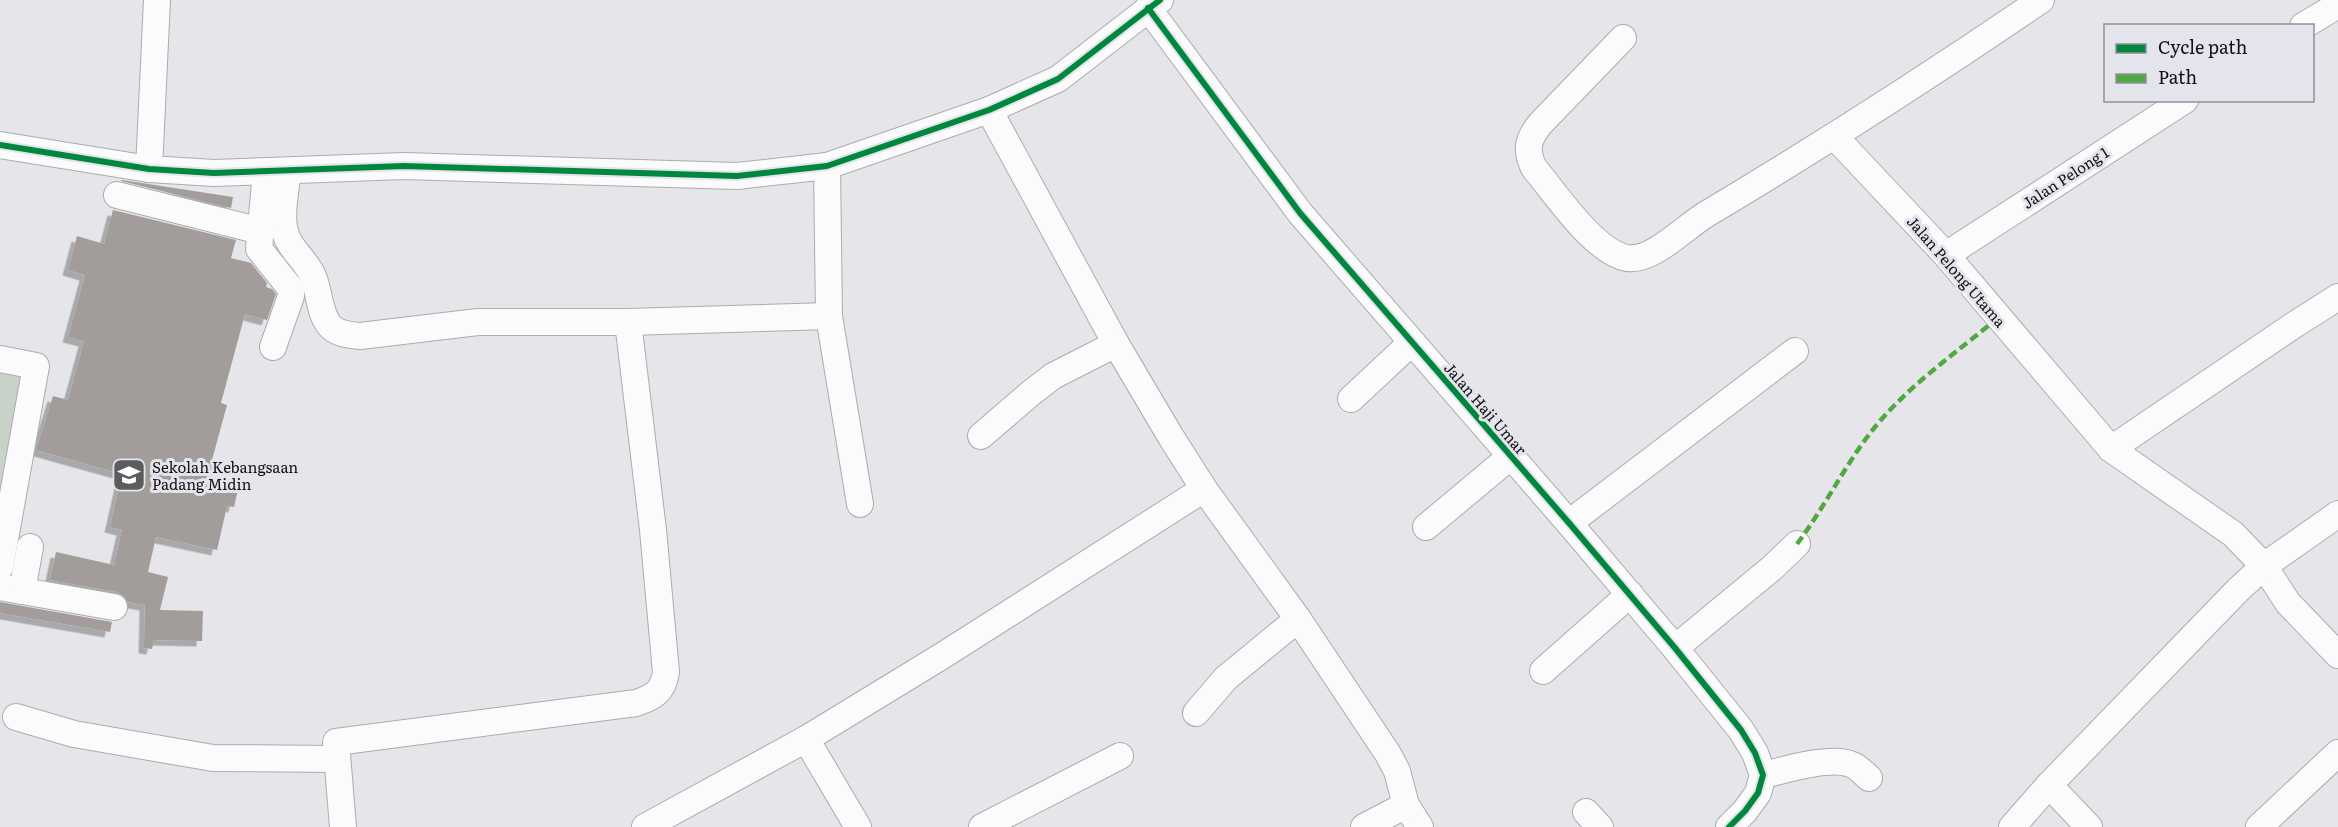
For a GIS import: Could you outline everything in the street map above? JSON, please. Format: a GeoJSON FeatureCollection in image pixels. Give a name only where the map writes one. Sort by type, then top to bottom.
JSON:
{"type":"FeatureCollection","features":[{"type":"Feature","properties":{"kind":"street"},"geometry":{"type":"LineString","coordinates":[[149,169],[157,0]]}},
{"type":"Feature","properties":{"kind":"street"},"geometry":{"type":"LineString","coordinates":[[1623,38],[1540,124],[1531,135],[1528,147],[1529,158],[1534,168],[1597,243],[1612,254],[1629,259],[1646,256],[1696,220],[1835,137],[2042,0]]}},
{"type":"Feature","properties":{"kind":"street"},"geometry":{"type":"LineString","coordinates":[[0,145],[149,169],[214,173],[404,166],[737,176],[827,166],[989,110],[1058,79],[1154,4]]}},
{"type":"Feature","properties":{"kind":"street","name":"Jalan Haji Umar"},"geometry":{"type":"LineString","coordinates":[[1154,4],[1300,213],[1675,648],[1741,730],[1755,753],[1763,775]]}},
{"type":"Feature","properties":{"kind":"street"},"geometry":{"type":"LineString","coordinates":[[2306,24],[2338,5]]}},
{"type":"Feature","properties":{"kind":"street","name":"Jalan Pelong 1"},"geometry":{"type":"LineString","coordinates":[[1946,255],[2182,102]]}},
{"type":"Feature","properties":{"kind":"street"},"geometry":{"type":"LineString","coordinates":[[989,110],[1116,344],[1204,489],[1298,619],[1388,754],[1397,771],[1406,805],[1420,827]]}},
{"type":"Feature","properties":{"kind":"street","name":"Jalan Pelong Utama"},"geometry":{"type":"LineString","coordinates":[[1835,137],[1946,255],[2111,449],[2233,534],[2264,566],[2288,603],[2338,656]]}},
{"type":"Feature","properties":{"kind":"street"},"geometry":{"type":"LineString","coordinates":[[827,166],[829,316],[860,504]]}},
{"type":"Feature","properties":{"kind":"street"},"geometry":{"type":"LineString","coordinates":[[273,347],[291,296],[291,289],[259,249],[261,231],[278,172]]}},
{"type":"Feature","properties":{"kind":"street"},"geometry":{"type":"LineString","coordinates":[[278,172],[284,227],[288,241],[312,275],[322,310],[331,327],[344,334],[360,336],[478,322],[628,322],[829,316]]}},
{"type":"Feature","properties":{"kind":"street"},"geometry":{"type":"LineString","coordinates":[[117,195],[261,231]]}},
{"type":"Feature","properties":{"kind":"street"},"geometry":{"type":"LineString","coordinates":[[2111,449],[2338,297]]}},
{"type":"Feature","properties":{"kind":"street"},"geometry":{"type":"LineString","coordinates":[[343,827],[336,742],[636,703],[660,692],[666,672],[653,530],[628,322]]}},
{"type":"Feature","properties":{"kind":"street"},"geometry":{"type":"LineString","coordinates":[[1351,399],[1412,342]]}},
{"type":"Feature","properties":{"kind":"street"},"geometry":{"type":"LineString","coordinates":[[981,436],[1053,376],[1116,344]]}},
{"type":"Feature","properties":{"kind":"street"},"geometry":{"type":"LineString","coordinates":[[1569,523],[1795,351]]}},
{"type":"Feature","properties":{"kind":"street"},"geometry":{"type":"LineString","coordinates":[[0,359],[36,366],[0,567]]}},
{"type":"Feature","properties":{"kind":"street"},"geometry":{"type":"LineString","coordinates":[[1426,527],[1511,456]]}},
{"type":"Feature","properties":{"kind":"street"},"geometry":{"type":"LineString","coordinates":[[645,827],[806,739],[1204,489]]}},
{"type":"Feature","properties":{"kind":"street"},"geometry":{"type":"LineString","coordinates":[[2012,827],[2049,785],[2264,566],[2338,513]]}},
{"type":"Feature","properties":{"kind":"street"},"geometry":{"type":"LineString","coordinates":[[1675,648],[1772,568],[1797,544]]}},
{"type":"Feature","properties":{"kind":"street"},"geometry":{"type":"LineString","coordinates":[[30,547],[11,589],[114,607]]}},
{"type":"Feature","properties":{"kind":"street"},"geometry":{"type":"LineString","coordinates":[[1543,671],[1630,594]]}},
{"type":"Feature","properties":{"kind":"street"},"geometry":{"type":"LineString","coordinates":[[1196,713],[1226,678],[1298,619]]}},
{"type":"Feature","properties":{"kind":"street"},"geometry":{"type":"LineString","coordinates":[[16,717],[74,734],[213,758],[337,759]]}},
{"type":"Feature","properties":{"kind":"street"},"geometry":{"type":"LineString","coordinates":[[806,739],[858,827]]}},
{"type":"Feature","properties":{"kind":"street"},"geometry":{"type":"LineString","coordinates":[[2259,827],[2338,753]]}},
{"type":"Feature","properties":{"kind":"street"},"geometry":{"type":"LineString","coordinates":[[982,827],[1120,756]]}},
{"type":"Feature","properties":{"kind":"street"},"geometry":{"type":"LineString","coordinates":[[1729,827],[1758,793],[1763,775],[1828,762],[1841,762],[1852,764],[1869,778]]}},
{"type":"Feature","properties":{"kind":"street"},"geometry":{"type":"LineString","coordinates":[[2049,785],[2089,827]]}},
{"type":"Feature","properties":{"kind":"street"},"geometry":{"type":"LineString","coordinates":[[1364,827],[1406,805]]}},
{"type":"Feature","properties":{"kind":"shaded area"},"geometry":{"type":"Polygon","coordinates":[[[0,367],[25,371],[0,510],[0,367]]]}},
{"type":"Feature","properties":{"kind":"building"},"geometry":{"type":"Polygon","coordinates":[[[121,181],[233,197],[231,208],[121,181]]]}},
{"type":"Feature","properties":{"kind":"building"},"geometry":{"type":"Polygon","coordinates":[[[113,210],[236,240],[231,258],[251,263],[267,283],[266,287],[272,289],[276,294],[267,320],[245,314],[221,403],[227,405],[212,460],[216,462],[211,479],[239,485],[234,507],[227,506],[217,550],[156,537],[148,572],[168,577],[160,610],[203,611],[202,641],[154,640],[152,649],[144,648],[145,605],[128,602],[117,592],[50,580],[56,552],[114,565],[122,530],[110,527],[122,474],[36,450],[53,396],[68,400],[84,341],[68,337],[85,275],[68,270],[77,236],[104,244],[113,210]]]}},
{"type":"Feature","properties":{"kind":"building"},"geometry":{"type":"Polygon","coordinates":[[[0,602],[112,622],[110,632],[0,613],[0,602]]]}},
{"type":"Feature","properties":{"kind":"marked path"},"geometry":{"type":"LineString","coordinates":[[1797,544],[1861,445],[1885,416],[1916,385],[1999,317]]}},
{"type":"Feature","properties":{"kind":"cycle path"},"geometry":{"type":"LineString","coordinates":[[0,145],[149,169],[214,173],[404,166],[737,176],[827,166],[989,110],[1058,79],[1160,0]]}},
{"type":"Feature","properties":{"kind":"cycle path"},"geometry":{"type":"LineString","coordinates":[[1148,8],[1300,213],[1569,523],[1741,730],[1755,753],[1763,775],[1758,793],[1729,827]]}},
{"type":"Feature","properties":{"kind":"place","name":"Sekolah Kebangsaan Padang Midin"},"geometry":{"type":"Point","coordinates":[129,475]}}]}
